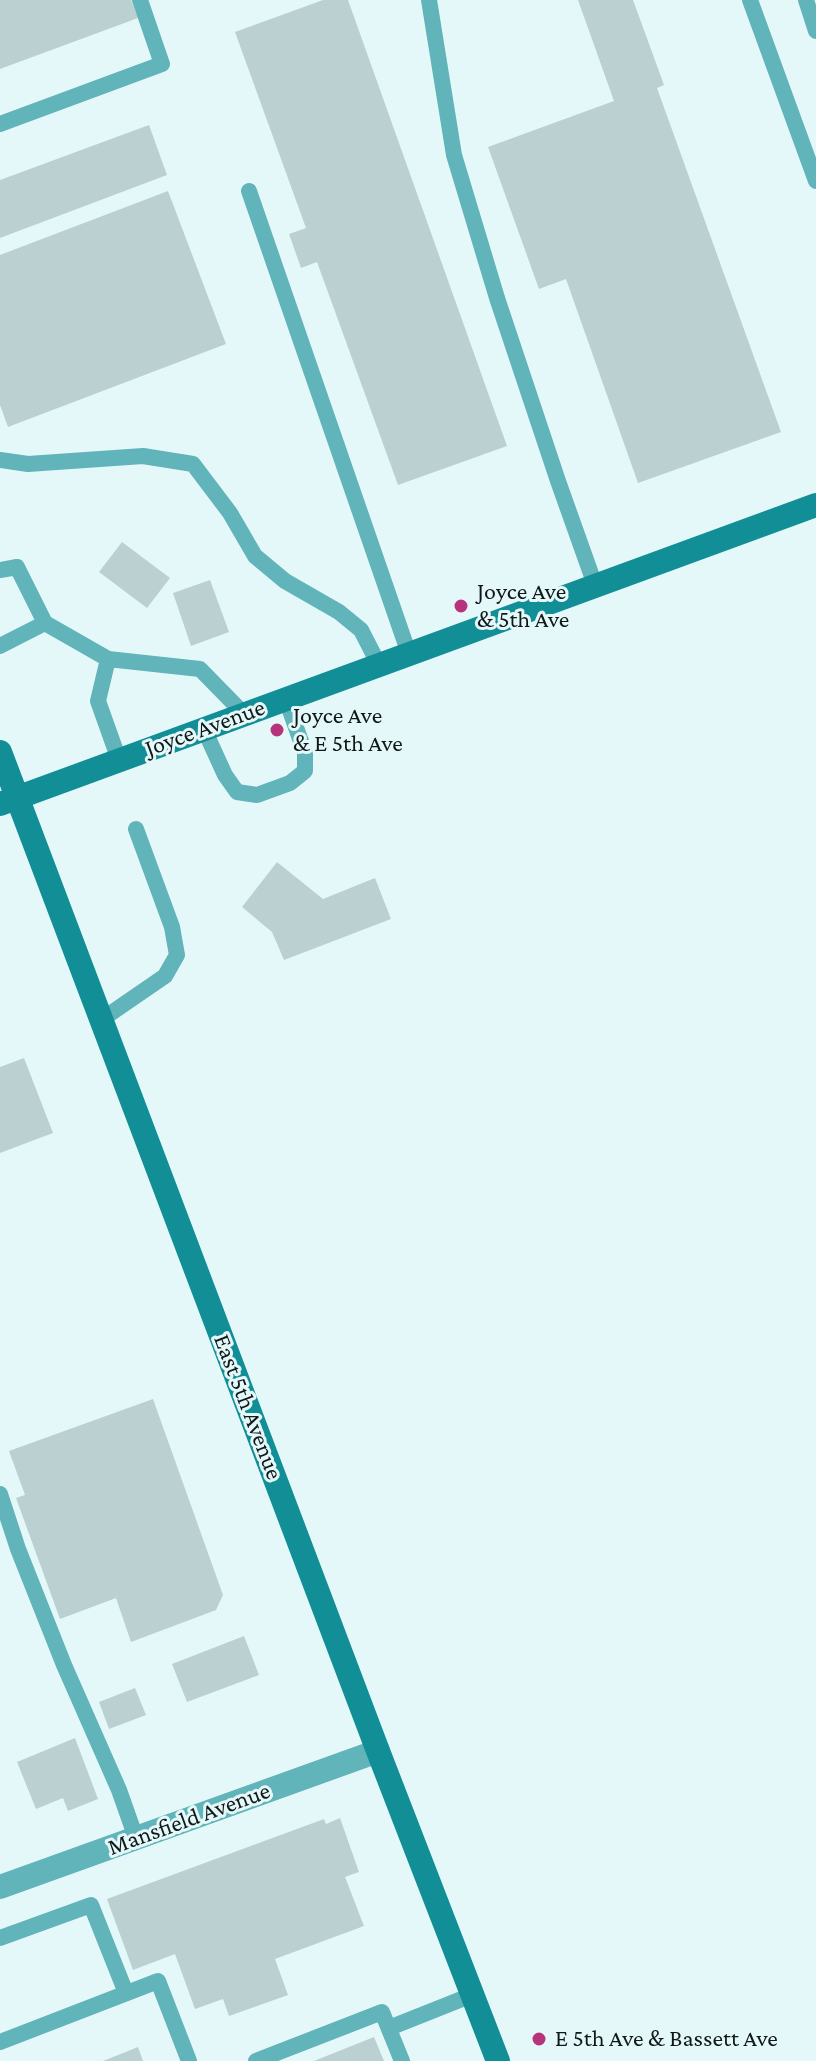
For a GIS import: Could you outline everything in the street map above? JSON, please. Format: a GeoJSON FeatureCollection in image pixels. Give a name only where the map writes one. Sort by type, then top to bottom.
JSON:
{"type":"FeatureCollection","features":[{"type":"Feature","properties":{"kind":"main road","name":"Joyce Avenue"},"geometry":{"type":"LineString","coordinates":[[8,800],[816,505]]}},
{"type":"Feature","properties":{"kind":"main road","name":"East 5th Avenue"},"geometry":{"type":"LineString","coordinates":[[0,752],[8,800],[101,1020],[498,2061]]}},
{"type":"Feature","properties":{"kind":"street","name":"Mansfield Avenue"},"geometry":{"type":"LineString","coordinates":[[0,1887],[378,1751]]}},
{"type":"Feature","properties":{"kind":"lane"},"geometry":{"type":"LineString","coordinates":[[0,124],[162,64],[140,0]]}},
{"type":"Feature","properties":{"kind":"lane"},"geometry":{"type":"LineString","coordinates":[[429,0],[454,155],[506,327],[595,585]]}},
{"type":"Feature","properties":{"kind":"lane"},"geometry":{"type":"LineString","coordinates":[[750,0],[816,181]]}},
{"type":"Feature","properties":{"kind":"lane"},"geometry":{"type":"LineString","coordinates":[[806,0],[816,31]]}},
{"type":"Feature","properties":{"kind":"lane"},"geometry":{"type":"LineString","coordinates":[[249,191],[409,654]]}},
{"type":"Feature","properties":{"kind":"lane"},"geometry":{"type":"LineString","coordinates":[[0,460],[28,464],[143,456],[193,464],[230,513],[255,556],[285,581],[339,612],[361,630],[379,665]]}},
{"type":"Feature","properties":{"kind":"lane"},"geometry":{"type":"LineString","coordinates":[[0,570],[17,567],[45,623],[108,659],[200,669],[244,714]]}},
{"type":"Feature","properties":{"kind":"lane"},"geometry":{"type":"LineString","coordinates":[[0,646],[45,623]]}},
{"type":"Feature","properties":{"kind":"lane"},"geometry":{"type":"LineString","coordinates":[[108,659],[98,701],[119,760]]}},
{"type":"Feature","properties":{"kind":"lane"},"geometry":{"type":"LineString","coordinates":[[204,729],[225,775],[237,792],[257,795],[290,783],[305,771],[305,753],[286,699]]}},
{"type":"Feature","properties":{"kind":"lane"},"geometry":{"type":"LineString","coordinates":[[101,1020],[165,976],[177,955],[172,927],[136,829]]}},
{"type":"Feature","properties":{"kind":"lane"},"geometry":{"type":"LineString","coordinates":[[0,1494],[18,1549],[119,1790],[136,1838]]}},
{"type":"Feature","properties":{"kind":"lane"},"geometry":{"type":"LineString","coordinates":[[0,1938],[91,1905],[126,1993]]}},
{"type":"Feature","properties":{"kind":"lane"},"geometry":{"type":"LineString","coordinates":[[0,2042],[158,1981],[189,2061]]}},
{"type":"Feature","properties":{"kind":"lane"},"geometry":{"type":"LineString","coordinates":[[389,2028],[472,1995]]}},
{"type":"Feature","properties":{"kind":"lane"},"geometry":{"type":"LineString","coordinates":[[256,2061],[382,2012],[402,2061]]}},
{"type":"Feature","properties":{"kind":"building"},"geometry":{"type":"Polygon","coordinates":[[[0,0],[131,0],[138,18],[0,69],[0,0]]]}},
{"type":"Feature","properties":{"kind":"building"},"geometry":{"type":"Polygon","coordinates":[[[323,0],[348,0],[507,446],[398,485],[317,262],[301,268],[289,234],[306,228],[235,32],[323,0]]]}},
{"type":"Feature","properties":{"kind":"building"},"geometry":{"type":"Polygon","coordinates":[[[578,0],[633,0],[664,85],[657,88],[781,432],[638,483],[566,279],[539,289],[488,147],[614,101],[578,0]]]}},
{"type":"Feature","properties":{"kind":"building"},"geometry":{"type":"Polygon","coordinates":[[[149,125],[167,175],[0,238],[0,180],[149,125]]]}},
{"type":"Feature","properties":{"kind":"building"},"geometry":{"type":"Polygon","coordinates":[[[168,191],[226,344],[8,427],[0,405],[0,255],[168,191]]]}},
{"type":"Feature","properties":{"kind":"building"},"geometry":{"type":"Polygon","coordinates":[[[122,542],[170,578],[147,608],[99,572],[122,542]]]}},
{"type":"Feature","properties":{"kind":"building"},"geometry":{"type":"Polygon","coordinates":[[[210,580],[229,632],[191,646],[173,593],[210,580]]]}},
{"type":"Feature","properties":{"kind":"building"},"geometry":{"type":"Polygon","coordinates":[[[277,862],[323,899],[375,878],[391,919],[284,960],[272,932],[242,907],[277,862]]]}},
{"type":"Feature","properties":{"kind":"building"},"geometry":{"type":"Polygon","coordinates":[[[24,1058],[53,1133],[0,1153],[0,1067],[24,1058]]]}},
{"type":"Feature","properties":{"kind":"building"},"geometry":{"type":"Polygon","coordinates":[[[153,1399],[223,1595],[216,1610],[131,1642],[116,1598],[60,1619],[16,1498],[25,1495],[9,1451],[153,1399]]]}},
{"type":"Feature","properties":{"kind":"building"},"geometry":{"type":"Polygon","coordinates":[[[244,1636],[259,1675],[187,1702],[172,1664],[244,1636]]]}},
{"type":"Feature","properties":{"kind":"building"},"geometry":{"type":"Polygon","coordinates":[[[135,1688],[146,1715],[109,1729],[99,1702],[135,1688]]]}},
{"type":"Feature","properties":{"kind":"building"},"geometry":{"type":"Polygon","coordinates":[[[75,1738],[98,1799],[68,1811],[63,1798],[36,1809],[17,1762],[75,1738]]]}},
{"type":"Feature","properties":{"kind":"building"},"geometry":{"type":"Polygon","coordinates":[[[340,1818],[359,1872],[345,1877],[364,1926],[275,1959],[288,1995],[229,2016],[223,1999],[195,2009],[175,1954],[133,1970],[107,1899],[324,1819],[326,1824],[340,1818]]]}},
{"type":"Feature","properties":{"kind":"building"},"geometry":{"type":"Polygon","coordinates":[[[374,2037],[384,2061],[314,2061],[374,2037]]]}},
{"type":"Feature","properties":{"kind":"building"},"geometry":{"type":"Polygon","coordinates":[[[138,2047],[143,2061],[103,2061],[138,2047]]]}},
{"type":"Feature","properties":{"kind":"place","name":"Joyce Ave & 5th Ave"},"geometry":{"type":"Point","coordinates":[461,606]}},
{"type":"Feature","properties":{"kind":"place","name":"Joyce Ave & E 5th Ave"},"geometry":{"type":"Point","coordinates":[277,730]}},
{"type":"Feature","properties":{"kind":"place","name":"E 5th Ave & Bassett Ave"},"geometry":{"type":"Point","coordinates":[539,2039]}}]}
